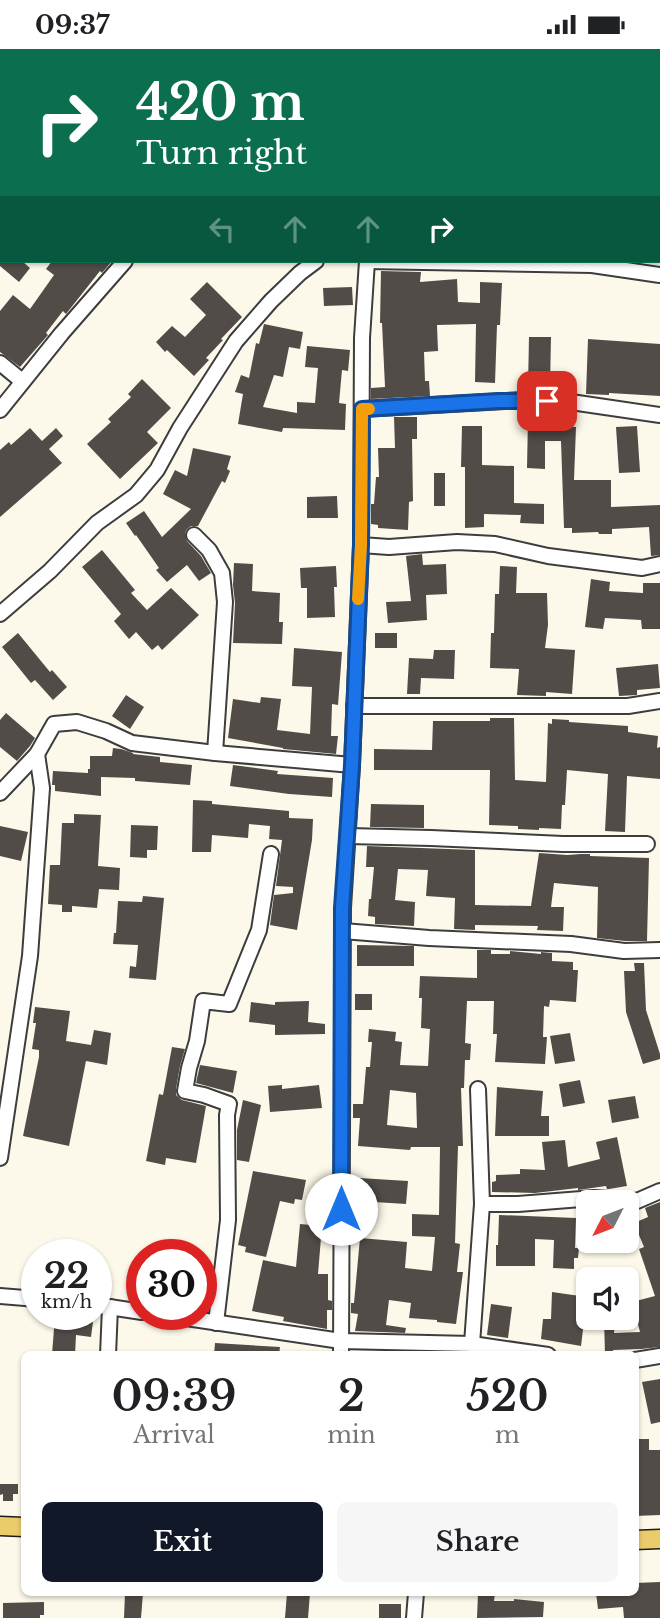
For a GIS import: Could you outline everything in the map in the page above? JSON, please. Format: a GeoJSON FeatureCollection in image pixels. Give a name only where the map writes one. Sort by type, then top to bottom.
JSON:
{"type":"FeatureCollection","features":[{"type":"Feature","properties":{"kind":"main road"},"geometry":{"type":"LineString","coordinates":[[0,1526],[21,1527]]}},
{"type":"Feature","properties":{"kind":"main road"},"geometry":{"type":"LineString","coordinates":[[639,1528],[660,1527]]}},
{"type":"Feature","properties":{"kind":"main road"},"geometry":{"type":"LineString","coordinates":[[0,1538],[21,1538]]}},
{"type":"Feature","properties":{"kind":"main road"},"geometry":{"type":"LineString","coordinates":[[639,1540],[660,1539]]}},
{"type":"Feature","properties":{"kind":"street"},"geometry":{"type":"LineString","coordinates":[[0,410],[123,263]]}},
{"type":"Feature","properties":{"kind":"street"},"geometry":{"type":"LineString","coordinates":[[0,614],[50,571],[97,523],[136,495],[157,470],[180,428],[236,341],[271,301],[313,263]]}},
{"type":"Feature","properties":{"kind":"street"},"geometry":{"type":"LineString","coordinates":[[341,1348],[342,908],[352,765],[361,545],[362,338],[367,263]]}},
{"type":"Feature","properties":{"kind":"street"},"geometry":{"type":"LineString","coordinates":[[480,263],[592,265],[660,275]]}},
{"type":"Feature","properties":{"kind":"street"},"geometry":{"type":"LineString","coordinates":[[0,363],[22,381]]}},
{"type":"Feature","properties":{"kind":"street"},"geometry":{"type":"LineString","coordinates":[[362,409],[523,400],[571,402],[660,415]]}},
{"type":"Feature","properties":{"kind":"street"},"geometry":{"type":"LineString","coordinates":[[194,535],[209,550],[222,573],[225,602],[215,753]]}},
{"type":"Feature","properties":{"kind":"street"},"geometry":{"type":"LineString","coordinates":[[361,545],[389,547],[457,542],[495,544],[548,556],[642,568],[660,564]]}},
{"type":"Feature","properties":{"kind":"street"},"geometry":{"type":"LineString","coordinates":[[354,706],[628,706],[660,701]]}},
{"type":"Feature","properties":{"kind":"street"},"geometry":{"type":"LineString","coordinates":[[0,793],[37,754],[54,724],[77,722],[132,743],[352,765]]}},
{"type":"Feature","properties":{"kind":"street"},"geometry":{"type":"LineString","coordinates":[[0,1158],[30,956],[42,788],[37,754]]}},
{"type":"Feature","properties":{"kind":"street"},"geometry":{"type":"LineString","coordinates":[[348,836],[564,845],[648,844]]}},
{"type":"Feature","properties":{"kind":"street"},"geometry":{"type":"LineString","coordinates":[[217,1314],[228,1220],[229,1104],[185,1091],[203,1001],[229,1004],[259,930],[271,854]]}},
{"type":"Feature","properties":{"kind":"street"},"geometry":{"type":"LineString","coordinates":[[342,931],[572,944],[624,951],[660,950]]}},
{"type":"Feature","properties":{"kind":"street"},"geometry":{"type":"LineString","coordinates":[[472,1344],[482,1204],[478,1089]]}},
{"type":"Feature","properties":{"kind":"street"},"geometry":{"type":"LineString","coordinates":[[482,1204],[594,1198],[637,1201],[660,1191]]}},
{"type":"Feature","properties":{"kind":"street"},"geometry":{"type":"LineString","coordinates":[[0,1296],[21,1298]]}},
{"type":"Feature","properties":{"kind":"street"},"geometry":{"type":"LineString","coordinates":[[217,1323],[341,1348],[472,1344],[520,1351]]}},
{"type":"Feature","properties":{"kind":"street"},"geometry":{"type":"LineString","coordinates":[[105,1330],[108,1351]]}},
{"type":"Feature","properties":{"kind":"street"},"geometry":{"type":"LineString","coordinates":[[639,1359],[660,1356]]}},
{"type":"Feature","properties":{"kind":"street"},"geometry":{"type":"LineString","coordinates":[[414,1618],[416,1596]]}},
{"type":"Feature","properties":{"kind":"building"},"geometry":{"type":"Polygon","coordinates":[[[0,263],[24,263],[30,268],[19,282],[0,266],[0,263]]]}},
{"type":"Feature","properties":{"kind":"building"},"geometry":{"type":"Polygon","coordinates":[[[50,263],[110,263],[102,273],[100,271],[66,314],[63,311],[46,333],[48,335],[20,367],[0,352],[0,311],[13,295],[30,309],[54,275],[46,269],[50,263]]]}},
{"type":"Feature","properties":{"kind":"building"},"geometry":{"type":"Polygon","coordinates":[[[381,271],[421,272],[420,282],[457,279],[458,302],[480,303],[480,282],[502,283],[495,383],[475,382],[476,324],[437,325],[438,351],[424,352],[425,381],[429,381],[430,396],[371,399],[371,388],[385,387],[380,323],[381,271]]]}},
{"type":"Feature","properties":{"kind":"building"},"geometry":{"type":"Polygon","coordinates":[[[207,282],[242,317],[221,339],[223,340],[206,358],[209,360],[194,376],[156,342],[172,326],[185,337],[206,315],[190,299],[207,282]]]}},
{"type":"Feature","properties":{"kind":"building"},"geometry":{"type":"Polygon","coordinates":[[[352,287],[353,305],[324,306],[323,288],[352,287]]]}},
{"type":"Feature","properties":{"kind":"building"},"geometry":{"type":"Polygon","coordinates":[[[264,324],[303,332],[300,349],[289,347],[283,377],[274,375],[263,407],[297,413],[297,402],[315,403],[318,368],[305,367],[307,346],[350,350],[348,371],[342,370],[339,403],[346,404],[345,430],[283,428],[282,432],[238,424],[243,394],[235,392],[241,375],[249,378],[256,343],[259,344],[264,324]]]}},
{"type":"Feature","properties":{"kind":"building"},"geometry":{"type":"Polygon","coordinates":[[[529,337],[551,337],[550,388],[528,387],[529,337]]]}},
{"type":"Feature","properties":{"kind":"building"},"geometry":{"type":"Polygon","coordinates":[[[588,339],[660,344],[660,396],[586,394],[588,339]]]}},
{"type":"Feature","properties":{"kind":"building"},"geometry":{"type":"Polygon","coordinates":[[[142,379],[171,408],[147,432],[158,443],[120,479],[87,444],[111,422],[108,419],[131,397],[128,394],[142,379]]]}},
{"type":"Feature","properties":{"kind":"building"},"geometry":{"type":"Polygon","coordinates":[[[394,417],[417,417],[417,439],[412,439],[413,501],[409,502],[408,530],[378,528],[378,525],[371,524],[371,504],[374,504],[376,477],[379,477],[378,448],[395,448],[394,417]]]}},
{"type":"Feature","properties":{"kind":"building"},"geometry":{"type":"Polygon","coordinates":[[[528,418],[547,418],[547,426],[576,427],[574,480],[611,480],[611,507],[660,505],[660,555],[651,556],[649,527],[612,529],[612,534],[572,533],[572,528],[564,528],[561,441],[545,441],[545,469],[527,468],[528,418]]]}},
{"type":"Feature","properties":{"kind":"building"},"geometry":{"type":"Polygon","coordinates":[[[462,426],[482,426],[482,465],[514,466],[514,503],[544,504],[544,524],[520,523],[521,515],[484,514],[484,527],[465,528],[465,467],[461,467],[462,426]]]}},
{"type":"Feature","properties":{"kind":"building"},"geometry":{"type":"Polygon","coordinates":[[[637,426],[640,472],[619,473],[616,427],[637,426]]]}},
{"type":"Feature","properties":{"kind":"building"},"geometry":{"type":"Polygon","coordinates":[[[30,428],[42,441],[56,428],[63,436],[49,449],[62,463],[0,517],[0,450],[9,442],[11,445],[30,428]]]}},
{"type":"Feature","properties":{"kind":"building"},"geometry":{"type":"Polygon","coordinates":[[[193,448],[231,456],[227,469],[230,471],[225,483],[222,481],[198,526],[191,526],[185,533],[187,541],[201,556],[211,573],[199,581],[187,565],[167,582],[156,570],[159,568],[126,523],[144,511],[162,537],[191,509],[163,494],[175,470],[187,476],[193,448]]]}},
{"type":"Feature","properties":{"kind":"building"},"geometry":{"type":"Polygon","coordinates":[[[434,473],[445,473],[445,506],[434,506],[434,473]]]}},
{"type":"Feature","properties":{"kind":"building"},"geometry":{"type":"Polygon","coordinates":[[[337,496],[338,518],[307,518],[307,497],[337,496]]]}},
{"type":"Feature","properties":{"kind":"building"},"geometry":{"type":"Polygon","coordinates":[[[102,550],[135,590],[131,593],[147,610],[171,588],[199,615],[162,650],[158,645],[152,650],[136,632],[129,639],[114,621],[121,614],[82,567],[102,550]]]}},
{"type":"Feature","properties":{"kind":"building"},"geometry":{"type":"Polygon","coordinates":[[[422,554],[423,565],[446,564],[447,594],[426,595],[427,620],[388,623],[386,602],[411,601],[406,556],[422,554]]]}},
{"type":"Feature","properties":{"kind":"building"},"geometry":{"type":"Polygon","coordinates":[[[234,563],[253,564],[252,591],[280,593],[279,622],[283,622],[282,644],[233,643],[234,563]]]}},
{"type":"Feature","properties":{"kind":"building"},"geometry":{"type":"Polygon","coordinates":[[[336,566],[335,617],[307,618],[307,588],[301,588],[300,568],[336,566]]]}},
{"type":"Feature","properties":{"kind":"building"},"geometry":{"type":"Polygon","coordinates":[[[500,566],[517,567],[516,593],[547,593],[548,625],[545,648],[575,650],[572,694],[546,692],[546,696],[517,695],[519,669],[490,668],[491,633],[494,633],[495,594],[499,594],[500,566]]]}},
{"type":"Feature","properties":{"kind":"building"},"geometry":{"type":"Polygon","coordinates":[[[591,579],[610,582],[609,591],[643,593],[643,583],[660,583],[660,629],[642,629],[641,620],[605,618],[603,629],[585,627],[591,579]]]}},
{"type":"Feature","properties":{"kind":"building"},"geometry":{"type":"Polygon","coordinates":[[[18,633],[50,672],[52,670],[67,687],[53,700],[35,680],[31,683],[2,647],[18,633]]]}},
{"type":"Feature","properties":{"kind":"building"},"geometry":{"type":"Polygon","coordinates":[[[375,633],[397,633],[397,648],[375,648],[375,633]]]}},
{"type":"Feature","properties":{"kind":"building"},"geometry":{"type":"Polygon","coordinates":[[[294,648],[342,652],[338,705],[332,704],[331,736],[338,736],[336,754],[283,749],[228,738],[233,699],[260,703],[261,697],[281,699],[277,730],[310,734],[312,687],[292,686],[294,648]]]}},
{"type":"Feature","properties":{"kind":"building"},"geometry":{"type":"Polygon","coordinates":[[[434,650],[455,650],[454,679],[421,678],[420,694],[407,694],[409,658],[433,659],[434,650]]]}},
{"type":"Feature","properties":{"kind":"building"},"geometry":{"type":"Polygon","coordinates":[[[658,664],[660,688],[637,690],[637,695],[619,696],[616,668],[658,664]]]}},
{"type":"Feature","properties":{"kind":"building"},"geometry":{"type":"Polygon","coordinates":[[[126,695],[144,707],[130,729],[112,716],[126,695]]]}},
{"type":"Feature","properties":{"kind":"building"},"geometry":{"type":"Polygon","coordinates":[[[6,713],[35,738],[17,761],[0,747],[0,720],[6,713]]]}},
{"type":"Feature","properties":{"kind":"building"},"geometry":{"type":"Polygon","coordinates":[[[490,718],[514,718],[515,780],[546,782],[548,723],[552,724],[552,719],[628,726],[628,732],[658,736],[660,779],[627,776],[625,832],[605,831],[608,774],[567,770],[561,829],[539,830],[489,825],[490,770],[374,770],[374,749],[432,750],[433,721],[490,721],[490,718]]]}},
{"type":"Feature","properties":{"kind":"building"},"geometry":{"type":"Polygon","coordinates":[[[113,748],[133,754],[160,757],[160,762],[192,765],[190,785],[101,777],[101,796],[55,791],[55,785],[52,785],[53,771],[88,773],[90,756],[112,756],[113,748]]]}},
{"type":"Feature","properties":{"kind":"building"},"geometry":{"type":"Polygon","coordinates":[[[233,765],[278,771],[277,774],[333,778],[332,797],[230,786],[233,765]]]}},
{"type":"Feature","properties":{"kind":"building"},"geometry":{"type":"Polygon","coordinates":[[[193,800],[289,811],[289,818],[313,819],[297,930],[270,925],[274,895],[293,893],[293,887],[276,886],[282,840],[269,839],[270,826],[249,824],[248,838],[212,835],[211,852],[192,852],[193,800]]]}},
{"type":"Feature","properties":{"kind":"building"},"geometry":{"type":"Polygon","coordinates":[[[371,804],[424,805],[424,828],[370,827],[371,804]]]}},
{"type":"Feature","properties":{"kind":"building"},"geometry":{"type":"Polygon","coordinates":[[[74,814],[101,815],[98,866],[120,868],[119,890],[99,889],[97,908],[72,906],[72,912],[62,912],[62,905],[48,904],[50,865],[60,865],[62,823],[74,823],[74,814]]]}},
{"type":"Feature","properties":{"kind":"building"},"geometry":{"type":"Polygon","coordinates":[[[131,825],[158,826],[157,850],[147,850],[147,858],[130,857],[131,825]]]}},
{"type":"Feature","properties":{"kind":"building"},"geometry":{"type":"Polygon","coordinates":[[[0,826],[28,832],[21,861],[0,856],[0,826]]]}},
{"type":"Feature","properties":{"kind":"building"},"geometry":{"type":"Polygon","coordinates":[[[367,846],[475,850],[475,905],[531,906],[539,853],[649,858],[647,941],[597,938],[598,887],[554,883],[551,907],[564,907],[563,931],[537,930],[538,926],[475,925],[475,930],[454,929],[455,898],[426,896],[428,870],[398,869],[395,900],[415,902],[414,926],[375,924],[375,917],[368,916],[374,867],[366,867],[367,846]]]}},
{"type":"Feature","properties":{"kind":"building"},"geometry":{"type":"Polygon","coordinates":[[[143,896],[164,898],[156,980],[129,978],[130,966],[136,967],[138,945],[113,944],[118,901],[142,902],[143,896]]]}},
{"type":"Feature","properties":{"kind":"building"},"geometry":{"type":"Polygon","coordinates":[[[357,945],[414,946],[414,966],[357,966],[357,945]]]}},
{"type":"Feature","properties":{"kind":"building"},"geometry":{"type":"Polygon","coordinates":[[[477,950],[491,950],[491,954],[510,954],[510,951],[552,953],[552,961],[573,962],[573,970],[578,970],[576,1002],[550,1000],[549,1007],[544,1006],[543,1037],[547,1037],[545,1064],[495,1062],[497,1034],[493,1034],[494,1001],[467,1001],[465,1043],[471,1044],[470,1060],[465,1060],[464,1088],[461,1088],[463,1146],[458,1146],[455,1243],[460,1244],[457,1272],[463,1272],[456,1324],[409,1318],[411,1303],[389,1300],[386,1325],[406,1328],[405,1333],[355,1331],[358,1314],[351,1313],[351,1303],[354,1303],[360,1238],[407,1242],[405,1268],[432,1271],[435,1237],[412,1236],[412,1214],[439,1215],[440,1147],[411,1147],[410,1150],[358,1146],[360,1118],[353,1118],[353,1104],[363,1104],[366,1067],[370,1067],[372,1042],[368,1042],[369,1029],[396,1032],[395,1041],[402,1042],[400,1065],[428,1066],[430,1029],[421,1028],[420,976],[477,978],[477,950]],[[390,1090],[387,1125],[417,1128],[416,1093],[390,1090]]]}},
{"type":"Feature","properties":{"kind":"building"},"geometry":{"type":"Polygon","coordinates":[[[634,963],[644,963],[646,1010],[660,1054],[660,1059],[643,1064],[626,1012],[624,971],[635,971],[634,963]]]}},
{"type":"Feature","properties":{"kind":"building"},"geometry":{"type":"Polygon","coordinates":[[[355,994],[372,994],[372,1010],[355,1010],[355,994]]]}},
{"type":"Feature","properties":{"kind":"building"},"geometry":{"type":"Polygon","coordinates":[[[309,1001],[308,1022],[325,1024],[325,1034],[275,1035],[275,1025],[249,1022],[251,1002],[275,1005],[275,1002],[309,1001]]]}},
{"type":"Feature","properties":{"kind":"building"},"geometry":{"type":"Polygon","coordinates":[[[35,1007],[70,1011],[66,1041],[91,1045],[94,1030],[111,1033],[107,1065],[86,1061],[69,1146],[23,1136],[39,1057],[39,1050],[32,1049],[36,1023],[33,1023],[35,1007]]]}},
{"type":"Feature","properties":{"kind":"building"},"geometry":{"type":"Polygon","coordinates":[[[570,1033],[575,1061],[555,1064],[550,1036],[570,1033]]]}},
{"type":"Feature","properties":{"kind":"building"},"geometry":{"type":"Polygon","coordinates":[[[172,1047],[185,1049],[176,1095],[182,1100],[206,1106],[196,1163],[166,1158],[165,1165],[146,1161],[159,1094],[163,1095],[172,1047]]]}},
{"type":"Feature","properties":{"kind":"building"},"geometry":{"type":"Polygon","coordinates":[[[200,1065],[237,1071],[233,1093],[196,1083],[200,1065]]]}},
{"type":"Feature","properties":{"kind":"building"},"geometry":{"type":"Polygon","coordinates":[[[580,1080],[585,1103],[563,1107],[559,1084],[580,1080]]]}},
{"type":"Feature","properties":{"kind":"building"},"geometry":{"type":"Polygon","coordinates":[[[282,1085],[282,1089],[319,1085],[322,1108],[270,1112],[268,1086],[282,1085]]]}},
{"type":"Feature","properties":{"kind":"building"},"geometry":{"type":"Polygon","coordinates":[[[497,1087],[543,1091],[541,1116],[549,1116],[549,1136],[495,1136],[497,1087]]]}},
{"type":"Feature","properties":{"kind":"building"},"geometry":{"type":"Polygon","coordinates":[[[635,1096],[639,1118],[612,1123],[608,1100],[635,1096]]]}},
{"type":"Feature","properties":{"kind":"building"},"geometry":{"type":"Polygon","coordinates":[[[243,1100],[261,1105],[249,1162],[237,1160],[237,1130],[243,1100]]]}},
{"type":"Feature","properties":{"kind":"building"},"geometry":{"type":"Polygon","coordinates":[[[617,1137],[627,1186],[535,1193],[492,1192],[492,1182],[496,1181],[496,1175],[520,1174],[520,1169],[545,1170],[542,1142],[565,1140],[568,1167],[600,1159],[596,1142],[617,1137]]]}},
{"type":"Feature","properties":{"kind":"building"},"geometry":{"type":"Polygon","coordinates":[[[253,1171],[306,1180],[302,1200],[295,1199],[294,1204],[280,1201],[266,1257],[245,1252],[246,1247],[238,1245],[253,1171]]]}},
{"type":"Feature","properties":{"kind":"building"},"geometry":{"type":"Polygon","coordinates":[[[359,1178],[408,1181],[406,1204],[358,1201],[359,1178]]]}},
{"type":"Feature","properties":{"kind":"building"},"geometry":{"type":"Polygon","coordinates":[[[660,1202],[660,1347],[605,1351],[604,1330],[614,1330],[614,1333],[640,1332],[639,1300],[655,1296],[639,1249],[644,1247],[639,1235],[639,1221],[648,1217],[645,1208],[660,1202]]]}},
{"type":"Feature","properties":{"kind":"building"},"geometry":{"type":"Polygon","coordinates":[[[499,1215],[576,1218],[575,1248],[578,1253],[578,1258],[574,1258],[574,1269],[553,1268],[554,1240],[535,1239],[535,1266],[496,1266],[499,1215]]]}},
{"type":"Feature","properties":{"kind":"building"},"geometry":{"type":"Polygon","coordinates":[[[300,1224],[322,1226],[318,1274],[328,1274],[328,1300],[332,1301],[332,1310],[327,1310],[327,1329],[283,1321],[284,1317],[252,1311],[263,1260],[296,1267],[300,1224]]]}},
{"type":"Feature","properties":{"kind":"building"},"geometry":{"type":"Polygon","coordinates":[[[552,1292],[576,1295],[576,1330],[583,1330],[581,1346],[541,1339],[543,1319],[551,1319],[552,1292]]]}},
{"type":"Feature","properties":{"kind":"building"},"geometry":{"type":"Polygon","coordinates":[[[491,1304],[512,1307],[508,1338],[487,1335],[491,1304]]]}},
{"type":"Feature","properties":{"kind":"building"},"geometry":{"type":"Polygon","coordinates":[[[54,1330],[92,1330],[91,1337],[76,1335],[75,1351],[52,1351],[54,1330]]]}},
{"type":"Feature","properties":{"kind":"building"},"geometry":{"type":"Polygon","coordinates":[[[215,1343],[280,1347],[280,1351],[214,1351],[215,1343]]]}},
{"type":"Feature","properties":{"kind":"building"},"geometry":{"type":"Polygon","coordinates":[[[660,1379],[660,1422],[651,1424],[642,1382],[660,1379]]]}},
{"type":"Feature","properties":{"kind":"building"},"geometry":{"type":"Polygon","coordinates":[[[639,1439],[649,1439],[649,1450],[660,1450],[660,1515],[639,1516],[639,1439]]]}},
{"type":"Feature","properties":{"kind":"building"},"geometry":{"type":"Polygon","coordinates":[[[0,1484],[18,1484],[18,1494],[13,1494],[13,1501],[3,1501],[0,1484]]]}},
{"type":"Feature","properties":{"kind":"building"},"geometry":{"type":"Polygon","coordinates":[[[660,1582],[660,1618],[624,1618],[623,1607],[598,1609],[596,1596],[639,1596],[639,1583],[660,1582]]]}},
{"type":"Feature","properties":{"kind":"building"},"geometry":{"type":"Polygon","coordinates":[[[125,1596],[143,1596],[141,1618],[124,1618],[125,1596]]]}},
{"type":"Feature","properties":{"kind":"building"},"geometry":{"type":"Polygon","coordinates":[[[287,1596],[310,1596],[308,1618],[285,1618],[287,1596]]]}},
{"type":"Feature","properties":{"kind":"building"},"geometry":{"type":"Polygon","coordinates":[[[478,1596],[495,1596],[494,1601],[514,1599],[544,1602],[543,1617],[477,1618],[478,1596]]]}},
{"type":"Feature","properties":{"kind":"building"},"geometry":{"type":"Polygon","coordinates":[[[44,1602],[44,1615],[40,1615],[40,1618],[3,1618],[3,1603],[44,1602]]]}},
{"type":"Feature","properties":{"kind":"building"},"geometry":{"type":"Polygon","coordinates":[[[379,1604],[401,1604],[401,1618],[379,1618],[379,1604]]]}},
{"type":"Feature","properties":{"kind":"slow traffic"},"geometry":{"type":"LineString","coordinates":[[358,599],[362,409],[369,409]]}},
{"type":"Feature","properties":{"kind":"route"},"geometry":{"type":"LineString","coordinates":[[341,1209],[342,908],[352,765],[361,545],[362,409],[547,401]]}}]}
